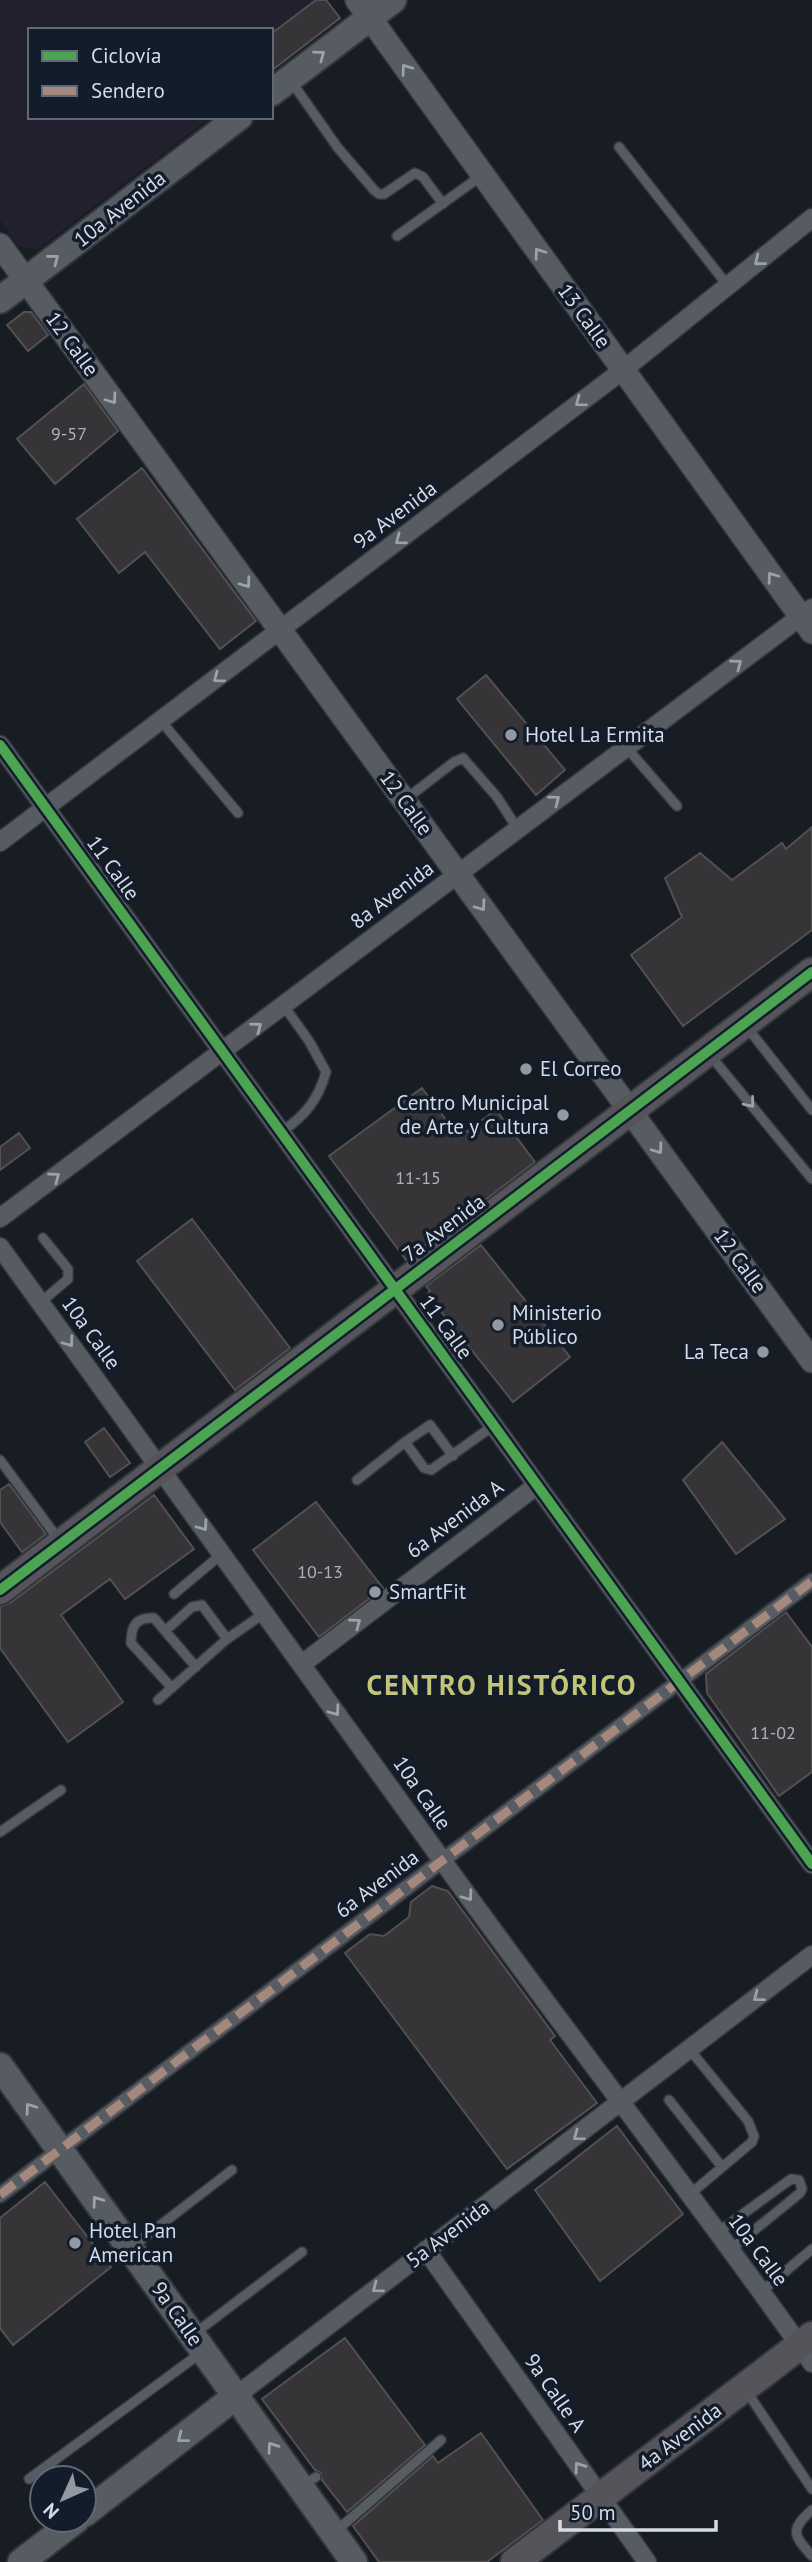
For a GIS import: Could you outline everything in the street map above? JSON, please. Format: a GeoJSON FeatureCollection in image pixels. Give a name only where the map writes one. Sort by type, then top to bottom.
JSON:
{"type":"FeatureCollection","features":[{"type":"Feature","properties":{"kind":"main road"},"geometry":{"type":"LineString","coordinates":[[280,86],[363,9],[393,0]]}},
{"type":"Feature","properties":{"kind":"main road","name":"10a Avenida"},"geometry":{"type":"LineString","coordinates":[[0,300],[236,119]]}},
{"type":"Feature","properties":{"kind":"main road","name":"7a Avenida"},"geometry":{"type":"LineString","coordinates":[[0,1590],[812,972]]}},
{"type":"Feature","properties":{"kind":"main road","name":"9a Calle"},"geometry":{"type":"LineString","coordinates":[[0,2066],[236,2396],[308,2482],[334,2534],[354,2562]]}},
{"type":"Feature","properties":{"kind":"main road","name":"4a Avenida"},"geometry":{"type":"LineString","coordinates":[[515,2562],[744,2388],[808,2348]]}},
{"type":"Feature","properties":{"kind":"main road","name":"5a Avenida"},"geometry":{"type":"LineString","coordinates":[[98,2503],[236,2396]]}},
{"type":"Feature","properties":{"kind":"main road"},"geometry":{"type":"LineString","coordinates":[[22,2562],[58,2534]]}},
{"type":"Feature","properties":{"kind":"street","name":"13 Calle"},"geometry":{"type":"LineString","coordinates":[[363,9],[623,370],[808,619]]}},
{"type":"Feature","properties":{"kind":"street","name":"9a Avenida"},"geometry":{"type":"LineString","coordinates":[[0,842],[623,370],[812,218]]}},
{"type":"Feature","properties":{"kind":"street","name":"12 Calle"},"geometry":{"type":"LineString","coordinates":[[0,245],[630,1111],[808,1348]]}},
{"type":"Feature","properties":{"kind":"street","name":"8a Avenida"},"geometry":{"type":"LineString","coordinates":[[0,1218],[626,747],[808,619]]}},
{"type":"Feature","properties":{"kind":"street","name":"11 Calle"},"geometry":{"type":"LineString","coordinates":[[0,745],[812,1864]]}},
{"type":"Feature","properties":{"kind":"street","name":"10a Calle"},"geometry":{"type":"LineString","coordinates":[[0,1247],[223,1553],[263,1614],[302,1664],[442,1861],[761,2292],[808,2348]]}},
{"type":"Feature","properties":{"kind":"street","name":"6a Avenida A"},"geometry":{"type":"LineString","coordinates":[[302,1664],[536,1486]]}},
{"type":"Feature","properties":{"kind":"street","name":"6a Avenida"},"geometry":{"type":"LineString","coordinates":[[0,2195],[812,1581]]}},
{"type":"Feature","properties":{"kind":"street","name":"5a Avenida"},"geometry":{"type":"LineString","coordinates":[[236,2396],[812,1955]]}},
{"type":"Feature","properties":{"kind":"street","name":"9a Calle A"},"geometry":{"type":"LineString","coordinates":[[426,2250],[647,2562]]}},
{"type":"Feature","properties":{"kind":"lane"},"geometry":{"type":"LineString","coordinates":[[280,86],[379,194],[384,194],[415,173],[423,177],[443,204]]}},
{"type":"Feature","properties":{"kind":"lane"},"geometry":{"type":"LineString","coordinates":[[619,147],[728,286]]}},
{"type":"Feature","properties":{"kind":"lane"},"geometry":{"type":"LineString","coordinates":[[397,236],[482,175]]}},
{"type":"Feature","properties":{"kind":"lane"},"geometry":{"type":"LineString","coordinates":[[161,721],[238,813]]}},
{"type":"Feature","properties":{"kind":"lane"},"geometry":{"type":"LineString","coordinates":[[626,747],[677,806]]}},
{"type":"Feature","properties":{"kind":"lane"},"geometry":{"type":"LineString","coordinates":[[404,800],[463,758],[497,797],[517,828]]}},
{"type":"Feature","properties":{"kind":"lane"},"geometry":{"type":"LineString","coordinates":[[281,1132],[310,1109],[326,1073],[309,1041],[284,1006]]}},
{"type":"Feature","properties":{"kind":"lane"},"geometry":{"type":"LineString","coordinates":[[745,1023],[812,1110]]}},
{"type":"Feature","properties":{"kind":"lane"},"geometry":{"type":"LineString","coordinates":[[707,1051],[812,1179]]}},
{"type":"Feature","properties":{"kind":"lane"},"geometry":{"type":"LineString","coordinates":[[40,1303],[68,1279],[68,1269],[43,1238]]}},
{"type":"Feature","properties":{"kind":"lane"},"geometry":{"type":"LineString","coordinates":[[357,1480],[430,1424],[453,1455]]}},
{"type":"Feature","properties":{"kind":"lane"},"geometry":{"type":"LineString","coordinates":[[405,1442],[424,1468],[431,1470],[493,1426]]}},
{"type":"Feature","properties":{"kind":"lane"},"geometry":{"type":"LineString","coordinates":[[0,1460],[61,1544]]}},
{"type":"Feature","properties":{"kind":"lane"},"geometry":{"type":"LineString","coordinates":[[174,1594],[223,1553]]}},
{"type":"Feature","properties":{"kind":"lane"},"geometry":{"type":"LineString","coordinates":[[166,1631],[192,1607],[202,1605],[227,1639]]}},
{"type":"Feature","properties":{"kind":"lane"},"geometry":{"type":"LineString","coordinates":[[158,1700],[227,1639],[263,1614]]}},
{"type":"Feature","properties":{"kind":"lane"},"geometry":{"type":"LineString","coordinates":[[172,1688],[131,1643],[131,1631],[135,1623],[145,1617],[154,1618],[196,1667]]}},
{"type":"Feature","properties":{"kind":"lane"},"geometry":{"type":"LineString","coordinates":[[0,1832],[61,1790]]}},
{"type":"Feature","properties":{"kind":"lane"},"geometry":{"type":"LineString","coordinates":[[689,2195],[752,2142],[753,2130],[690,2050]]}},
{"type":"Feature","properties":{"kind":"lane"},"geometry":{"type":"LineString","coordinates":[[669,2100],[722,2167]]}},
{"type":"Feature","properties":{"kind":"lane"},"geometry":{"type":"LineString","coordinates":[[130,2248],[232,2170]]}},
{"type":"Feature","properties":{"kind":"lane"},"geometry":{"type":"LineString","coordinates":[[717,2233],[791,2179],[799,2180],[802,2189],[800,2193],[730,2250]]}},
{"type":"Feature","properties":{"kind":"lane"},"geometry":{"type":"LineString","coordinates":[[761,2292],[812,2249]]}},
{"type":"Feature","properties":{"kind":"lane"},"geometry":{"type":"LineString","coordinates":[[48,2464],[198,2343],[302,2252]]}},
{"type":"Feature","properties":{"kind":"lane"},"geometry":{"type":"LineString","coordinates":[[744,2388],[812,2489]]}},
{"type":"Feature","properties":{"kind":"lane"},"geometry":{"type":"LineString","coordinates":[[334,2534],[441,2440]]}},
{"type":"Feature","properties":{"kind":"lane"},"geometry":{"type":"LineString","coordinates":[[812,2510],[798,2523],[796,2531],[797,2539],[812,2556]]}},
{"type":"Feature","properties":{"kind":"shaded area"},"geometry":{"type":"Polygon","coordinates":[[[0,0],[316,0],[273,32],[273,28],[28,28],[28,119],[208,119],[38,249],[18,246],[0,220],[0,0]]]}},
{"type":"Feature","properties":{"kind":"building"},"geometry":{"type":"Polygon","coordinates":[[[316,0],[326,0],[340,18],[273,69],[273,32],[316,0]]]}},
{"type":"Feature","properties":{"kind":"building"},"geometry":{"type":"Polygon","coordinates":[[[24,312],[31,312],[48,335],[28,351],[7,325],[24,312]]]}},
{"type":"Feature","properties":{"kind":"building"},"geometry":{"type":"Polygon","coordinates":[[[84,384],[118,431],[55,484],[17,439],[84,384]]]}},
{"type":"Feature","properties":{"kind":"building"},"geometry":{"type":"Polygon","coordinates":[[[142,468],[256,621],[220,649],[145,552],[119,573],[77,519],[142,468]]]}},
{"type":"Feature","properties":{"kind":"building","name":"Hotel La Ermita"},"geometry":{"type":"Polygon","coordinates":[[[486,675],[565,770],[536,795],[457,699],[486,675]]]}},
{"type":"Feature","properties":{"kind":"building"},"geometry":{"type":"Polygon","coordinates":[[[812,827],[812,930],[683,1026],[631,955],[682,917],[665,878],[700,853],[732,880],[782,843],[786,849],[812,827]]]}},
{"type":"Feature","properties":{"kind":"building"},"geometry":{"type":"Polygon","coordinates":[[[422,1088],[459,1137],[496,1110],[535,1162],[406,1260],[329,1156],[422,1088]]]}},
{"type":"Feature","properties":{"kind":"building"},"geometry":{"type":"Polygon","coordinates":[[[19,1133],[30,1148],[0,1170],[0,1147],[19,1133]]]}},
{"type":"Feature","properties":{"kind":"building"},"geometry":{"type":"Polygon","coordinates":[[[192,1219],[290,1348],[235,1390],[137,1261],[192,1219]]]}},
{"type":"Feature","properties":{"kind":"building","name":"Ministerio Público"},"geometry":{"type":"Polygon","coordinates":[[[481,1245],[570,1357],[513,1402],[427,1294],[430,1291],[426,1286],[481,1245]]]}},
{"type":"Feature","properties":{"kind":"building"},"geometry":{"type":"Polygon","coordinates":[[[104,1428],[130,1463],[110,1477],[85,1442],[104,1428]]]}},
{"type":"Feature","properties":{"kind":"building"},"geometry":{"type":"Polygon","coordinates":[[[722,1442],[785,1519],[736,1554],[683,1480],[722,1442]]]}},
{"type":"Feature","properties":{"kind":"building"},"geometry":{"type":"Polygon","coordinates":[[[9,1484],[46,1534],[22,1552],[0,1522],[0,1490],[9,1484]]]}},
{"type":"Feature","properties":{"kind":"building"},"geometry":{"type":"Polygon","coordinates":[[[154,1495],[194,1549],[125,1599],[110,1579],[61,1615],[123,1702],[68,1742],[0,1648],[0,1606],[10,1603],[154,1495]]]}},
{"type":"Feature","properties":{"kind":"building"},"geometry":{"type":"Polygon","coordinates":[[[316,1502],[383,1588],[319,1637],[253,1550],[316,1502]]]}},
{"type":"Feature","properties":{"kind":"building"},"geometry":{"type":"Polygon","coordinates":[[[786,1612],[812,1647],[812,1772],[779,1796],[707,1693],[706,1674],[786,1612]]]}},
{"type":"Feature","properties":{"kind":"building"},"geometry":{"type":"Polygon","coordinates":[[[432,1886],[448,1891],[555,2036],[550,2040],[597,2103],[507,2169],[345,1953],[370,1934],[384,1936],[409,1917],[411,1902],[432,1886]]]}},
{"type":"Feature","properties":{"kind":"building"},"geometry":{"type":"Polygon","coordinates":[[[617,2126],[683,2214],[600,2281],[535,2190],[617,2126]]]}},
{"type":"Feature","properties":{"kind":"building"},"geometry":{"type":"Polygon","coordinates":[[[45,2182],[111,2267],[13,2345],[0,2328],[0,2218],[45,2182]]]}},
{"type":"Feature","properties":{"kind":"building"},"geometry":{"type":"Polygon","coordinates":[[[345,2338],[425,2445],[347,2512],[322,2480],[321,2473],[315,2470],[262,2399],[345,2338]]]}},
{"type":"Feature","properties":{"kind":"building"},"geometry":{"type":"Polygon","coordinates":[[[481,2433],[543,2520],[487,2562],[379,2562],[353,2526],[433,2456],[438,2463],[481,2433]]]}},
{"type":"Feature","properties":{"kind":"marked path"},"geometry":{"type":"LineString","coordinates":[[0,2195],[812,1581]]}},
{"type":"Feature","properties":{"kind":"cycle path"},"geometry":{"type":"LineString","coordinates":[[0,745],[812,1864]]}},
{"type":"Feature","properties":{"kind":"cycle path"},"geometry":{"type":"LineString","coordinates":[[0,1590],[812,972]]}},
{"type":"Feature","properties":{"kind":"place","name":"Hotel La Ermita"},"geometry":{"type":"Point","coordinates":[511,735]}},
{"type":"Feature","properties":{"kind":"place","name":"El Correo"},"geometry":{"type":"Point","coordinates":[526,1069]}},
{"type":"Feature","properties":{"kind":"place","name":"Centro Municipal de Arte y Cultura"},"geometry":{"type":"Point","coordinates":[563,1115]}},
{"type":"Feature","properties":{"kind":"place","name":"Ministerio Público"},"geometry":{"type":"Point","coordinates":[498,1325]}},
{"type":"Feature","properties":{"kind":"place","name":"La Teca"},"geometry":{"type":"Point","coordinates":[763,1352]}},
{"type":"Feature","properties":{"kind":"place","name":"SmartFit"},"geometry":{"type":"Point","coordinates":[375,1592]}},
{"type":"Feature","properties":{"kind":"place","name":"Hotel Pan American"},"geometry":{"type":"Point","coordinates":[75,2243]}},
{"type":"Feature","properties":{"kind":"district","name":"CENTRO HISTÓRICO"},"geometry":{"type":"Point","coordinates":[502,1685]}}]}
